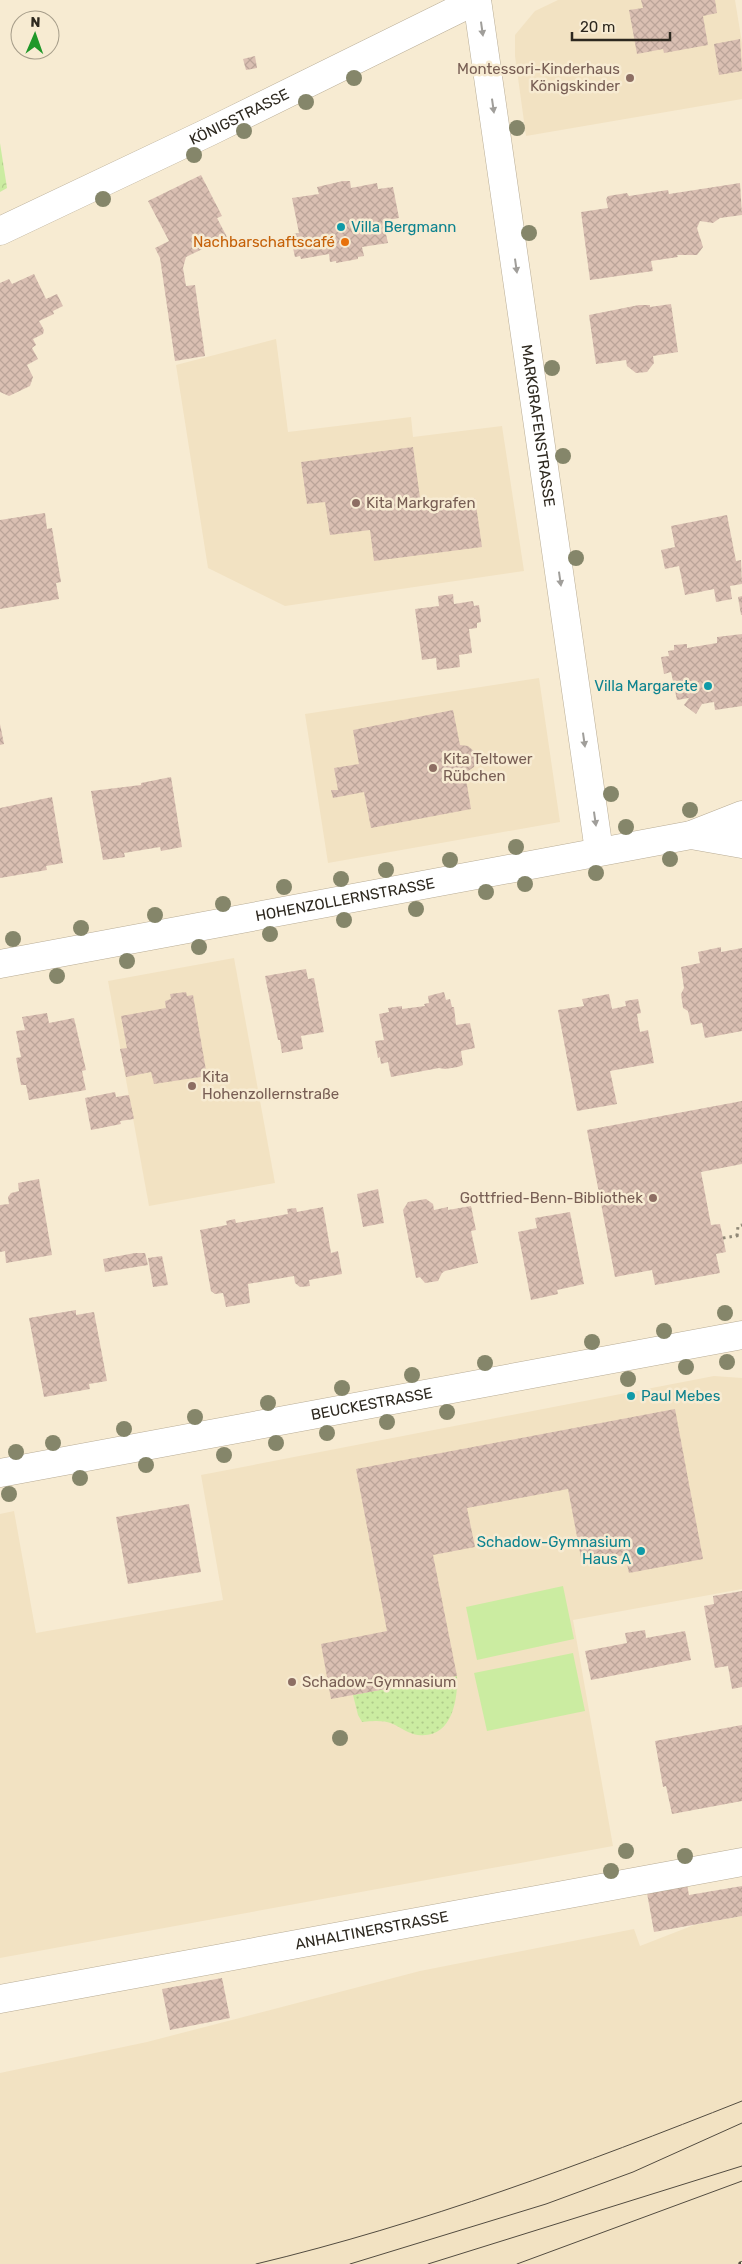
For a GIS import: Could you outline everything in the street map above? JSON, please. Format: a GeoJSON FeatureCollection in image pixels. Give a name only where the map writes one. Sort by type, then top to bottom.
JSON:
{"type":"FeatureCollection","features":[{"type":"Feature","properties":{"kind":"street","name":"KÖNIGSTRASSE"},"geometry":{"type":"LineString","coordinates":[[0,231],[211,131],[477,0]]}},
{"type":"Feature","properties":{"kind":"street","name":"MARKGRAFENSTRASSE"},"geometry":{"type":"LineString","coordinates":[[477,0],[599,851]]}},
{"type":"Feature","properties":{"kind":"street","name":"HOHENZOLLERNSTRASSE"},"geometry":{"type":"LineString","coordinates":[[0,964],[691,835],[742,815]]}},
{"type":"Feature","properties":{"kind":"street","name":"HOHENZOLLERNSTRASSE"},"geometry":{"type":"LineString","coordinates":[[691,835],[742,844]]}},
{"type":"Feature","properties":{"kind":"street","name":"BEUCKESTRASSE"},"geometry":{"type":"LineString","coordinates":[[0,1473],[742,1335]]}},
{"type":"Feature","properties":{"kind":"street","name":"ANHALTINERSTRASSE"},"geometry":{"type":"LineString","coordinates":[[0,1999],[742,1862]]}},
{"type":"Feature","properties":{"kind":"path"},"geometry":{"type":"LineString","coordinates":[[737,1236],[738,1226],[742,1225]]}},
{"type":"Feature","properties":{"kind":"path"},"geometry":{"type":"LineString","coordinates":[[723,1238],[742,1235]]}},
{"type":"Feature","properties":{"kind":"shaded area","name":"Montessori-Kinderhaus Königskinder"},"geometry":{"type":"Polygon","coordinates":[[[558,0],[735,0],[742,43],[742,99],[526,136],[515,56],[515,35],[535,11],[558,0]]]}},
{"type":"Feature","properties":{"kind":"shaded area","name":"Kita Markgrafen"},"geometry":{"type":"Polygon","coordinates":[[[276,339],[288,432],[411,417],[413,437],[502,426],[524,571],[285,606],[208,568],[176,365],[276,339]]]}},
{"type":"Feature","properties":{"kind":"shaded area","name":"Kita Teltower Rübchen"},"geometry":{"type":"Polygon","coordinates":[[[539,678],[560,822],[328,863],[305,714],[539,678]]]}},
{"type":"Feature","properties":{"kind":"shaded area","name":"Kita Hohenzollernstraße"},"geometry":{"type":"Polygon","coordinates":[[[234,958],[275,1183],[149,1206],[108,981],[234,958]]]}},
{"type":"Feature","properties":{"kind":"shaded area","name":"Schadow-Gymnasium"},"geometry":{"type":"Polygon","coordinates":[[[714,1376],[742,1378],[742,1589],[573,1620],[613,1846],[0,1958],[0,1514],[14,1511],[36,1633],[223,1600],[201,1475],[714,1376]]]}},
{"type":"Feature","properties":{"kind":"shaded area"},"geometry":{"type":"Polygon","coordinates":[[[742,1916],[742,2264],[0,2264],[0,2073],[147,2042],[420,1971],[634,1929],[640,1946],[694,1925],[742,1916]]]}},
{"type":"Feature","properties":{"kind":"green space"},"geometry":{"type":"Polygon","coordinates":[[[0,143],[7,188],[0,192],[0,143]]]}},
{"type":"Feature","properties":{"kind":"green space"},"geometry":{"type":"Polygon","coordinates":[[[563,1586],[574,1639],[477,1660],[466,1607],[563,1586]]]}},
{"type":"Feature","properties":{"kind":"green space"},"geometry":{"type":"Polygon","coordinates":[[[573,1653],[585,1711],[487,1731],[474,1673],[573,1653]]]}},
{"type":"Feature","properties":{"kind":"green space"},"geometry":{"type":"Polygon","coordinates":[[[457,1676],[456,1696],[451,1716],[439,1731],[429,1735],[418,1735],[385,1722],[362,1722],[358,1715],[353,1695],[457,1676]]]}},
{"type":"Feature","properties":{"kind":"building"},"geometry":{"type":"Polygon","coordinates":[[[641,0],[715,0],[717,13],[703,16],[708,45],[664,53],[663,49],[637,54],[629,10],[643,8],[641,0]]]}},
{"type":"Feature","properties":{"kind":"building"},"geometry":{"type":"Polygon","coordinates":[[[740,39],[742,71],[719,75],[714,44],[740,39]]]}},
{"type":"Feature","properties":{"kind":"building"},"geometry":{"type":"Polygon","coordinates":[[[255,56],[257,68],[246,70],[243,59],[255,56]]]}},
{"type":"Feature","properties":{"kind":"building"},"geometry":{"type":"Polygon","coordinates":[[[201,175],[222,216],[217,218],[227,237],[186,257],[183,268],[186,286],[195,285],[205,356],[175,361],[160,258],[155,248],[169,241],[148,201],[201,175]]]}},
{"type":"Feature","properties":{"kind":"building","name":"Villa Bergmann"},"geometry":{"type":"Polygon","coordinates":[[[350,181],[351,188],[377,183],[378,189],[393,187],[399,218],[383,221],[388,243],[362,247],[364,256],[336,263],[336,261],[330,262],[329,254],[301,259],[300,256],[295,257],[291,239],[293,234],[299,233],[292,198],[319,194],[317,187],[350,181]]]}},
{"type":"Feature","properties":{"kind":"building"},"geometry":{"type":"Polygon","coordinates":[[[740,183],[742,215],[720,218],[713,223],[700,221],[697,228],[703,247],[697,255],[677,255],[678,257],[651,261],[653,271],[590,280],[581,212],[608,208],[606,199],[608,196],[627,193],[629,196],[668,190],[669,194],[740,183]]]}},
{"type":"Feature","properties":{"kind":"building"},"geometry":{"type":"Polygon","coordinates":[[[34,274],[46,299],[57,294],[63,306],[53,311],[54,314],[39,321],[44,330],[43,334],[33,339],[36,345],[32,348],[38,359],[27,365],[33,377],[30,386],[9,396],[0,392],[0,283],[9,279],[12,284],[34,274]]]}},
{"type":"Feature","properties":{"kind":"building"},"geometry":{"type":"Polygon","coordinates":[[[671,304],[678,352],[653,356],[654,363],[647,372],[636,373],[627,366],[626,360],[596,364],[589,315],[639,305],[650,305],[650,307],[671,304]]]}},
{"type":"Feature","properties":{"kind":"building"},"geometry":{"type":"Polygon","coordinates":[[[413,447],[421,505],[475,498],[482,547],[374,561],[370,530],[330,535],[325,502],[307,504],[301,462],[413,447]]]}},
{"type":"Feature","properties":{"kind":"building"},"geometry":{"type":"Polygon","coordinates":[[[45,513],[47,529],[52,528],[61,582],[56,583],[59,599],[0,609],[0,520],[45,513]]]}},
{"type":"Feature","properties":{"kind":"building"},"geometry":{"type":"Polygon","coordinates":[[[727,515],[736,561],[741,560],[742,584],[730,586],[732,599],[716,602],[714,589],[685,595],[679,566],[665,569],[661,550],[675,547],[671,526],[727,515]]]}},
{"type":"Feature","properties":{"kind":"building"},"geometry":{"type":"Polygon","coordinates":[[[453,594],[454,604],[473,601],[474,606],[479,605],[481,622],[477,623],[477,628],[469,629],[472,653],[459,655],[460,667],[437,670],[436,658],[422,660],[415,609],[439,606],[438,596],[453,594]]]}},
{"type":"Feature","properties":{"kind":"building"},"geometry":{"type":"Polygon","coordinates":[[[742,596],[742,615],[741,615],[738,597],[742,596]]]}},
{"type":"Feature","properties":{"kind":"building","name":"Villa Margarete"},"geometry":{"type":"Polygon","coordinates":[[[742,634],[742,706],[715,710],[714,702],[702,704],[696,714],[684,705],[689,698],[677,700],[671,672],[664,674],[661,657],[669,656],[668,651],[674,650],[674,645],[687,644],[687,648],[717,643],[717,637],[742,634]]]}},
{"type":"Feature","properties":{"kind":"building"},"geometry":{"type":"Polygon","coordinates":[[[453,710],[460,745],[468,746],[475,752],[476,756],[474,767],[465,773],[471,809],[371,828],[364,792],[333,798],[331,790],[338,790],[334,768],[359,764],[353,730],[453,710]]]}},
{"type":"Feature","properties":{"kind":"building"},"geometry":{"type":"Polygon","coordinates":[[[0,724],[4,744],[0,745],[0,724]]]}},
{"type":"Feature","properties":{"kind":"building"},"geometry":{"type":"Polygon","coordinates":[[[171,777],[182,847],[161,851],[160,847],[124,853],[125,857],[103,860],[91,791],[141,785],[141,783],[171,777]]]}},
{"type":"Feature","properties":{"kind":"building"},"geometry":{"type":"Polygon","coordinates":[[[52,797],[63,863],[46,866],[47,870],[0,878],[0,808],[52,797]]]}},
{"type":"Feature","properties":{"kind":"building"},"geometry":{"type":"Polygon","coordinates":[[[721,947],[721,952],[742,948],[742,1031],[705,1038],[702,1023],[691,1025],[688,1011],[683,1008],[681,994],[684,988],[681,967],[700,963],[698,952],[721,947]]]}},
{"type":"Feature","properties":{"kind":"building"},"geometry":{"type":"Polygon","coordinates":[[[306,969],[308,979],[314,978],[324,1032],[301,1036],[303,1049],[282,1053],[265,976],[306,969]]]}},
{"type":"Feature","properties":{"kind":"building"},"geometry":{"type":"Polygon","coordinates":[[[186,992],[187,996],[193,995],[207,1076],[154,1084],[151,1072],[126,1077],[120,1049],[127,1048],[121,1016],[166,1008],[165,1001],[171,999],[170,994],[186,992]]]}},
{"type":"Feature","properties":{"kind":"building"},"geometry":{"type":"Polygon","coordinates":[[[444,992],[446,1000],[450,999],[452,1007],[454,1007],[456,1025],[470,1023],[475,1048],[461,1051],[463,1065],[458,1067],[439,1068],[391,1077],[388,1062],[381,1064],[380,1057],[378,1058],[375,1041],[384,1040],[379,1014],[389,1012],[388,1008],[402,1006],[402,1009],[425,1006],[424,1004],[429,1003],[428,996],[444,992]]]}},
{"type":"Feature","properties":{"kind":"building"},"geometry":{"type":"Polygon","coordinates":[[[609,994],[612,1009],[626,1006],[625,1001],[638,999],[641,1013],[637,1014],[640,1032],[648,1030],[654,1063],[610,1071],[617,1104],[577,1111],[558,1010],[584,1006],[582,999],[609,994]]]}},
{"type":"Feature","properties":{"kind":"building"},"geometry":{"type":"Polygon","coordinates":[[[47,1013],[49,1023],[74,1018],[86,1070],[82,1071],[86,1090],[29,1100],[26,1085],[21,1085],[16,1058],[21,1057],[16,1031],[25,1030],[22,1017],[47,1013]]]}},
{"type":"Feature","properties":{"kind":"building"},"geometry":{"type":"Polygon","coordinates":[[[115,1092],[116,1097],[129,1095],[134,1119],[120,1121],[121,1124],[91,1130],[85,1098],[115,1092]]]}},
{"type":"Feature","properties":{"kind":"building","name":"Gottfried-Benn-Bibliothek"},"geometry":{"type":"Polygon","coordinates":[[[742,1101],[742,1164],[701,1172],[711,1225],[720,1224],[726,1252],[716,1254],[720,1273],[655,1285],[652,1270],[615,1277],[587,1130],[742,1101]]]}},
{"type":"Feature","properties":{"kind":"building"},"geometry":{"type":"Polygon","coordinates":[[[39,1179],[52,1255],[6,1263],[5,1251],[0,1252],[0,1205],[9,1204],[8,1197],[11,1193],[19,1191],[18,1183],[39,1179]]]}},
{"type":"Feature","properties":{"kind":"building"},"geometry":{"type":"Polygon","coordinates":[[[378,1189],[384,1223],[363,1227],[357,1194],[378,1189]]]}},
{"type":"Feature","properties":{"kind":"building"},"geometry":{"type":"Polygon","coordinates":[[[426,1199],[433,1204],[434,1210],[448,1207],[448,1210],[471,1206],[476,1230],[471,1231],[478,1263],[445,1271],[438,1281],[425,1283],[420,1277],[416,1278],[403,1210],[408,1202],[426,1199]]]}},
{"type":"Feature","properties":{"kind":"building"},"geometry":{"type":"Polygon","coordinates":[[[323,1207],[331,1253],[338,1251],[342,1274],[309,1280],[310,1286],[300,1287],[295,1283],[294,1276],[248,1284],[250,1303],[226,1307],[223,1293],[215,1294],[211,1291],[200,1230],[227,1225],[226,1221],[235,1219],[236,1223],[288,1214],[287,1209],[296,1208],[297,1212],[323,1207]]]}},
{"type":"Feature","properties":{"kind":"building"},"geometry":{"type":"Polygon","coordinates":[[[570,1212],[584,1284],[557,1290],[558,1294],[531,1300],[518,1232],[537,1228],[535,1218],[570,1212]]]}},
{"type":"Feature","properties":{"kind":"building"},"geometry":{"type":"Polygon","coordinates":[[[145,1253],[148,1265],[105,1272],[103,1259],[145,1253]]]}},
{"type":"Feature","properties":{"kind":"building"},"geometry":{"type":"Polygon","coordinates":[[[162,1256],[168,1285],[153,1287],[148,1258],[162,1256]]]}},
{"type":"Feature","properties":{"kind":"building"},"geometry":{"type":"Polygon","coordinates":[[[76,1310],[76,1315],[94,1312],[107,1381],[89,1384],[90,1389],[44,1397],[29,1318],[76,1310]]]}},
{"type":"Feature","properties":{"kind":"building","name":"Schadow-Gymnasium Haus A"},"geometry":{"type":"Polygon","coordinates":[[[675,1409],[703,1559],[629,1573],[625,1555],[582,1563],[568,1489],[467,1508],[475,1547],[433,1555],[457,1676],[331,1699],[321,1644],[387,1631],[356,1469],[675,1409]]]}},
{"type":"Feature","properties":{"kind":"building"},"geometry":{"type":"Polygon","coordinates":[[[189,1504],[201,1572],[128,1584],[116,1517],[189,1504]]]}},
{"type":"Feature","properties":{"kind":"building"},"geometry":{"type":"Polygon","coordinates":[[[742,1591],[742,1687],[732,1689],[728,1666],[715,1668],[704,1606],[714,1604],[713,1596],[742,1591]]]}},
{"type":"Feature","properties":{"kind":"building"},"geometry":{"type":"Polygon","coordinates":[[[645,1630],[646,1638],[685,1631],[691,1660],[591,1680],[585,1651],[627,1643],[625,1633],[645,1630]]]}},
{"type":"Feature","properties":{"kind":"building"},"geometry":{"type":"Polygon","coordinates":[[[742,1725],[742,1801],[672,1814],[666,1786],[663,1787],[655,1741],[742,1725]]]}},
{"type":"Feature","properties":{"kind":"building"},"geometry":{"type":"Polygon","coordinates":[[[687,1885],[689,1895],[742,1886],[742,1916],[654,1932],[647,1893],[687,1885]]]}},
{"type":"Feature","properties":{"kind":"building"},"geometry":{"type":"Polygon","coordinates":[[[222,1978],[230,2018],[170,2030],[162,1989],[222,1978]]]}},
{"type":"Feature","properties":{"kind":"tram line"},"geometry":{"type":"LineString","coordinates":[[256,2264],[380,2231],[502,2191],[742,2101]]}},
{"type":"Feature","properties":{"kind":"tram line"},"geometry":{"type":"LineString","coordinates":[[350,2264],[546,2204],[633,2172],[742,2123]]}},
{"type":"Feature","properties":{"kind":"tram line"},"geometry":{"type":"LineString","coordinates":[[428,2264],[742,2166]]}},
{"type":"Feature","properties":{"kind":"tram line"},"geometry":{"type":"LineString","coordinates":[[517,2264],[742,2181]]}},
{"type":"Feature","properties":{"kind":"place","name":"Montessori-Kinderhaus Königskinder"},"geometry":{"type":"Point","coordinates":[630,78]}},
{"type":"Feature","properties":{"kind":"place","name":"Villa Bergmann"},"geometry":{"type":"Point","coordinates":[341,227]}},
{"type":"Feature","properties":{"kind":"place","name":"Nachbarschaftscafé"},"geometry":{"type":"Point","coordinates":[345,242]}},
{"type":"Feature","properties":{"kind":"place","name":"Kita Markgrafen"},"geometry":{"type":"Point","coordinates":[356,503]}},
{"type":"Feature","properties":{"kind":"place","name":"Villa Margarete"},"geometry":{"type":"Point","coordinates":[708,686]}},
{"type":"Feature","properties":{"kind":"place","name":"Kita Teltower Rübchen"},"geometry":{"type":"Point","coordinates":[433,768]}},
{"type":"Feature","properties":{"kind":"place","name":"Kita Hohenzollernstraße"},"geometry":{"type":"Point","coordinates":[192,1086]}},
{"type":"Feature","properties":{"kind":"place","name":"Gottfried-Benn-Bibliothek"},"geometry":{"type":"Point","coordinates":[653,1198]}},
{"type":"Feature","properties":{"kind":"place","name":"Paul Mebes"},"geometry":{"type":"Point","coordinates":[631,1396]}},
{"type":"Feature","properties":{"kind":"place","name":"Schadow-Gymnasium Haus A"},"geometry":{"type":"Point","coordinates":[641,1551]}},
{"type":"Feature","properties":{"kind":"place","name":"Schadow-Gymnasium"},"geometry":{"type":"Point","coordinates":[292,1682]}}]}
